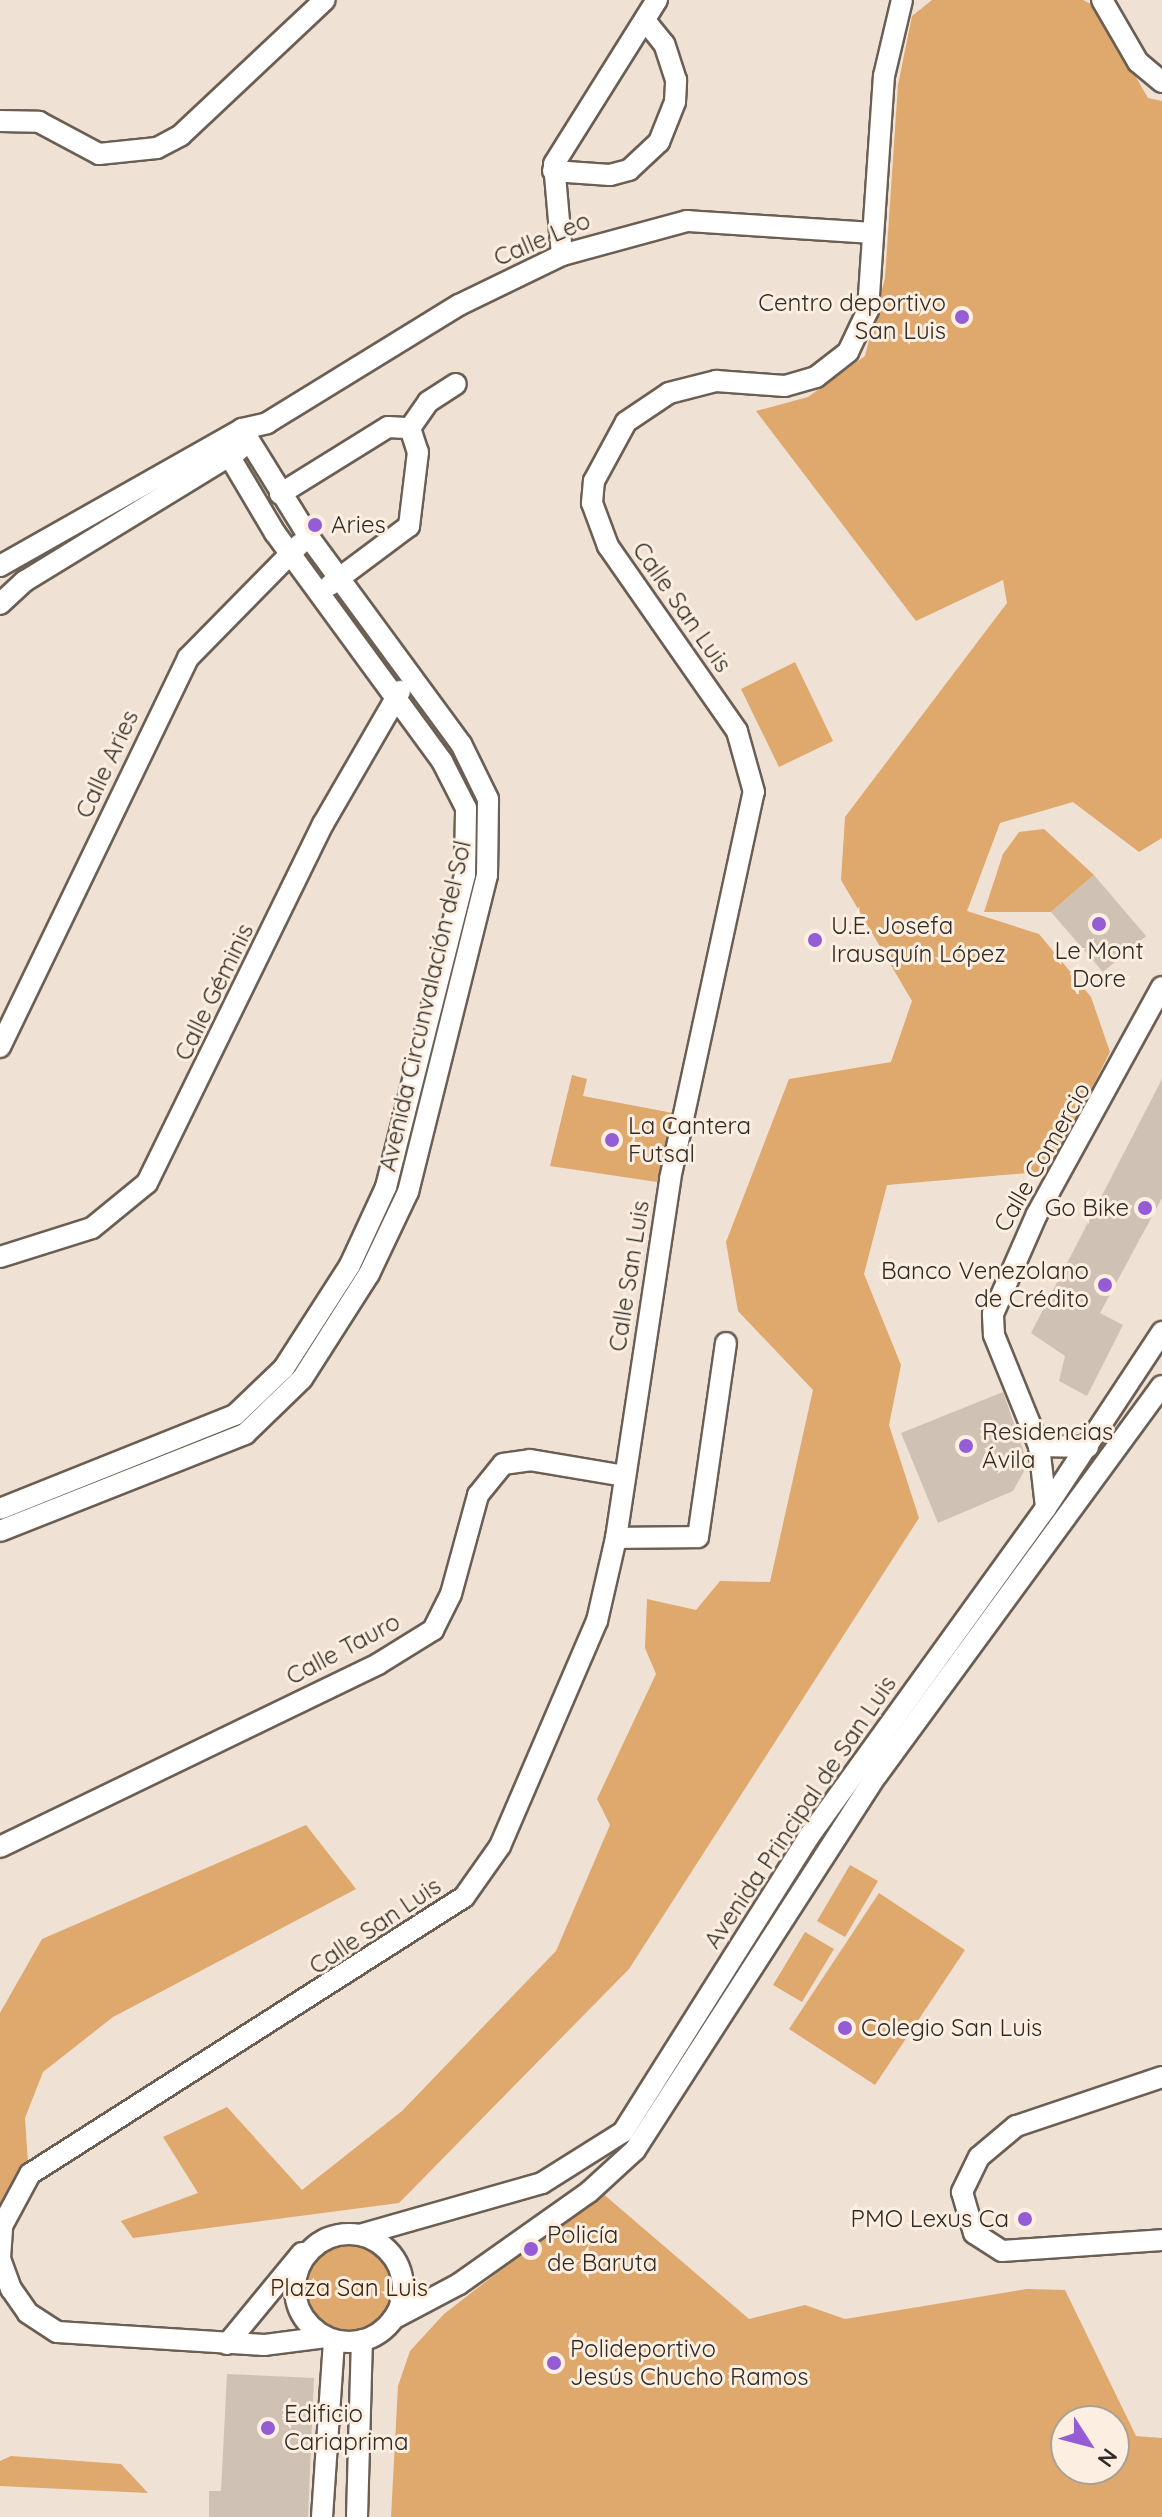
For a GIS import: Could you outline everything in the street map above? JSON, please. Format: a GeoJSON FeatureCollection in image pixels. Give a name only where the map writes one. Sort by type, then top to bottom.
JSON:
{"type":"FeatureCollection","features":[{"type":"Feature","properties":{"kind":"street"},"geometry":{"type":"LineString","coordinates":[[0,121],[39,122],[99,154],[157,148],[181,135],[325,0]]}},
{"type":"Feature","properties":{"kind":"street"},"geometry":{"type":"LineString","coordinates":[[562,255],[553,171],[657,0]]}},
{"type":"Feature","properties":{"kind":"street","name":"Calle San Luis"},"geometry":{"type":"LineString","coordinates":[[330,2339],[298,2345],[79,2336],[46,2325],[28,2313],[6,2275],[0,2240],[9,2207],[30,2174],[464,1897],[500,1846],[597,1621],[616,1538],[670,1179],[754,792],[737,731],[608,546],[592,503],[594,481],[626,422],[669,393],[716,381],[785,386],[816,377],[848,352],[868,310],[884,76],[902,0]]}},
{"type":"Feature","properties":{"kind":"street"},"geometry":{"type":"LineString","coordinates":[[1102,0],[1138,62],[1162,82]]}},
{"type":"Feature","properties":{"kind":"street"},"geometry":{"type":"LineString","coordinates":[[553,171],[610,175],[629,170],[659,142],[676,80],[664,44],[646,22]]}},
{"type":"Feature","properties":{"kind":"street","name":"Calle Leo"},"geometry":{"type":"LineString","coordinates":[[246,436],[459,305],[562,255],[687,221],[871,233]]}},
{"type":"Feature","properties":{"kind":"street"},"geometry":{"type":"LineString","coordinates":[[320,592],[409,526],[418,452],[410,428],[419,410],[456,384]]}},
{"type":"Feature","properties":{"kind":"street"},"geometry":{"type":"LineString","coordinates":[[280,494],[388,427],[410,428]]}},
{"type":"Feature","properties":{"kind":"street"},"geometry":{"type":"LineString","coordinates":[[0,604],[25,581],[246,436]]}},
{"type":"Feature","properties":{"kind":"street","name":"Avenida Circunvalación del Sol"},"geometry":{"type":"LineString","coordinates":[[0,1531],[245,1434],[285,1402],[398,1219],[441,1069],[487,875],[491,823],[461,744],[295,517],[246,436]]}},
{"type":"Feature","properties":{"kind":"street"},"geometry":{"type":"LineString","coordinates":[[0,566],[225,449]]}},
{"type":"Feature","properties":{"kind":"street","name":"Avenida Circunvalación del Sol"},"geometry":{"type":"LineString","coordinates":[[0,1509],[235,1415],[269,1389],[377,1212],[420,1064],[468,829],[442,761],[392,697],[291,551],[275,533],[244,486],[225,449]]}},
{"type":"Feature","properties":{"kind":"street"},"geometry":{"type":"LineString","coordinates":[[244,486],[262,467]]}},
{"type":"Feature","properties":{"kind":"street"},"geometry":{"type":"LineString","coordinates":[[275,533],[289,530],[295,517]]}},
{"type":"Feature","properties":{"kind":"street","name":"Calle Aries"},"geometry":{"type":"LineString","coordinates":[[0,1047],[188,658],[291,551],[309,537]]}},
{"type":"Feature","properties":{"kind":"street","name":"Calle Géminis"},"geometry":{"type":"LineString","coordinates":[[0,1257],[100,1224],[147,1183],[392,697],[412,681]]}},
{"type":"Feature","properties":{"kind":"street","name":"Calle Comercio"},"geometry":{"type":"LineString","coordinates":[[1046,1508],[1039,1446],[994,1335],[993,1314],[1037,1214],[1162,987]]}},
{"type":"Feature","properties":{"kind":"street"},"geometry":{"type":"LineString","coordinates":[[420,1064],[441,1069]]}},
{"type":"Feature","properties":{"kind":"street","name":"Avenida Principal de San Luis"},"geometry":{"type":"LineString","coordinates":[[360,2235],[542,2183],[623,2132],[810,1835],[1046,1508],[1162,1332]]}},
{"type":"Feature","properties":{"kind":"street"},"geometry":{"type":"LineString","coordinates":[[616,1538],[698,1537],[726,1343]]}},
{"type":"Feature","properties":{"kind":"street","name":"Avenida Principal de San Luis"},"geometry":{"type":"LineString","coordinates":[[393,2319],[459,2284],[589,2192],[635,2150],[868,1787],[1162,1386]]}},
{"type":"Feature","properties":{"kind":"street"},"geometry":{"type":"LineString","coordinates":[[1039,1446],[1088,1447]]}},
{"type":"Feature","properties":{"kind":"street","name":"Calle Tauro"},"geometry":{"type":"LineString","coordinates":[[0,1847],[378,1664],[433,1630],[451,1594],[478,1495],[503,1464],[530,1460],[625,1476]]}},
{"type":"Feature","properties":{"kind":"street"},"geometry":{"type":"LineString","coordinates":[[1162,2077],[1016,2126],[979,2157],[962,2192],[974,2233],[1002,2251],[1162,2240]]}},
{"type":"Feature","properties":{"kind":"street"},"geometry":{"type":"LineString","coordinates":[[227,2344],[282,2272],[312,2248],[335,2236],[360,2235],[391,2253],[401,2274],[393,2319],[362,2340],[330,2339],[309,2325],[296,2296],[296,2275],[312,2248]]}},
{"type":"Feature","properties":{"kind":"street"},"geometry":{"type":"LineString","coordinates":[[322,2517],[330,2339]]}},
{"type":"Feature","properties":{"kind":"street"},"geometry":{"type":"LineString","coordinates":[[357,2517],[362,2340]]}},
{"type":"Feature","properties":{"kind":"green space"},"geometry":{"type":"Polygon","coordinates":[[[932,0],[1083,0],[1095,6],[1148,98],[1162,101],[1162,838],[1139,852],[1073,802],[1000,823],[967,911],[1039,934],[1091,997],[1110,1052],[1050,1171],[887,1185],[864,1274],[901,1365],[889,1425],[919,1518],[629,1969],[399,2203],[133,2238],[121,2221],[198,2193],[163,2137],[227,2107],[302,2190],[402,2111],[556,1951],[610,1825],[597,1799],[656,1674],[645,1648],[647,1599],[696,1610],[720,1581],[770,1582],[813,1390],[738,1311],[726,1242],[789,1079],[891,1062],[912,1001],[841,880],[845,817],[1007,603],[1003,580],[916,621],[756,411],[808,397],[865,356],[885,278],[898,85],[912,16],[932,0]]]}},
{"type":"Feature","properties":{"kind":"green space"},"geometry":{"type":"Polygon","coordinates":[[[795,662],[833,741],[779,767],[741,689],[795,662]]]}},
{"type":"Feature","properties":{"kind":"green space"},"geometry":{"type":"Polygon","coordinates":[[[1044,829],[1094,875],[1051,912],[984,912],[1003,854],[1019,832],[1044,829]]]}},
{"type":"Feature","properties":{"kind":"green space","name":"La Cantera Futsal"},"geometry":{"type":"Polygon","coordinates":[[[572,1075],[587,1079],[583,1096],[673,1113],[657,1182],[550,1166],[572,1075]]]}},
{"type":"Feature","properties":{"kind":"green space"},"geometry":{"type":"Polygon","coordinates":[[[306,1825],[356,1889],[113,2017],[43,2072],[25,2118],[28,2163],[0,2224],[0,2013],[42,1939],[306,1825]]]}},
{"type":"Feature","properties":{"kind":"green space"},"geometry":{"type":"Polygon","coordinates":[[[850,1865],[878,1881],[845,1937],[817,1921],[850,1865]]]}},
{"type":"Feature","properties":{"kind":"green space"},"geometry":{"type":"Polygon","coordinates":[[[879,1893],[965,1950],[875,2085],[789,2029],[879,1893]]]}},
{"type":"Feature","properties":{"kind":"green space"},"geometry":{"type":"Polygon","coordinates":[[[805,1932],[834,1949],[802,2002],[773,1985],[805,1932]]]}},
{"type":"Feature","properties":{"kind":"green space"},"geometry":{"type":"Polygon","coordinates":[[[601,2192],[749,2319],[805,2305],[845,2319],[1027,2289],[1065,2290],[1121,2405],[1050,2405],[1050,2485],[1130,2485],[1130,2424],[1136,2436],[1162,2438],[1162,2517],[391,2517],[398,2386],[410,2351],[444,2314],[601,2192]]]}},
{"type":"Feature","properties":{"kind":"green space","name":"Plaza San Luis"},"geometry":{"type":"Polygon","coordinates":[[[349,2234],[370,2238],[387,2250],[399,2267],[403,2288],[399,2309],[387,2326],[370,2338],[349,2342],[328,2338],[311,2326],[299,2309],[295,2288],[299,2267],[311,2250],[328,2238],[349,2234]]]}},
{"type":"Feature","properties":{"kind":"green space"},"geometry":{"type":"Polygon","coordinates":[[[11,2456],[121,2464],[148,2493],[0,2486],[0,2461],[11,2456]]]}},
{"type":"Feature","properties":{"kind":"building","name":"Le Mont Dore"},"geometry":{"type":"Polygon","coordinates":[[[1094,875],[1146,936],[1103,972],[1051,912],[1094,875]]]}},
{"type":"Feature","properties":{"kind":"building"},"geometry":{"type":"Polygon","coordinates":[[[1162,1079],[1162,1198],[1100,1313],[1123,1325],[1087,1396],[1059,1381],[1065,1356],[1031,1333],[1162,1079]]]}},
{"type":"Feature","properties":{"kind":"building","name":"Residencias Ávila"},"geometry":{"type":"Polygon","coordinates":[[[1003,1392],[1028,1464],[1013,1491],[938,1523],[901,1433],[1003,1392]]]}},
{"type":"Feature","properties":{"kind":"building","name":"Edificio Cariaprima"},"geometry":{"type":"Polygon","coordinates":[[[227,2374],[314,2378],[308,2517],[209,2517],[209,2491],[221,2491],[227,2374]]]}},
{"type":"Feature","properties":{"kind":"place","name":"Centro deportivo San Luis"},"geometry":{"type":"Point","coordinates":[962,317]}},
{"type":"Feature","properties":{"kind":"place","name":"Aries"},"geometry":{"type":"Point","coordinates":[315,525]}},
{"type":"Feature","properties":{"kind":"place","name":"Le Mont Dore"},"geometry":{"type":"Point","coordinates":[1099,924]}},
{"type":"Feature","properties":{"kind":"place","name":"U.E. Josefa Irausquín López"},"geometry":{"type":"Point","coordinates":[815,940]}},
{"type":"Feature","properties":{"kind":"place","name":"La Cantera Futsal"},"geometry":{"type":"Point","coordinates":[612,1140]}},
{"type":"Feature","properties":{"kind":"place","name":"Go Bike"},"geometry":{"type":"Point","coordinates":[1145,1208]}},
{"type":"Feature","properties":{"kind":"place","name":"Banco Venezolano de Crédito"},"geometry":{"type":"Point","coordinates":[1105,1285]}},
{"type":"Feature","properties":{"kind":"place","name":"Residencias Ávila"},"geometry":{"type":"Point","coordinates":[966,1446]}},
{"type":"Feature","properties":{"kind":"place","name":"Colegio San Luis"},"geometry":{"type":"Point","coordinates":[845,2028]}},
{"type":"Feature","properties":{"kind":"place","name":"PMO Lexus Ca"},"geometry":{"type":"Point","coordinates":[1025,2219]}},
{"type":"Feature","properties":{"kind":"place","name":"Policía de Baruta"},"geometry":{"type":"Point","coordinates":[531,2249]}},
{"type":"Feature","properties":{"kind":"place","name":"Polideportivo Jesús Chucho Ramos"},"geometry":{"type":"Point","coordinates":[554,2363]}},
{"type":"Feature","properties":{"kind":"place","name":"Edificio Cariaprima"},"geometry":{"type":"Point","coordinates":[268,2428]}}]}
